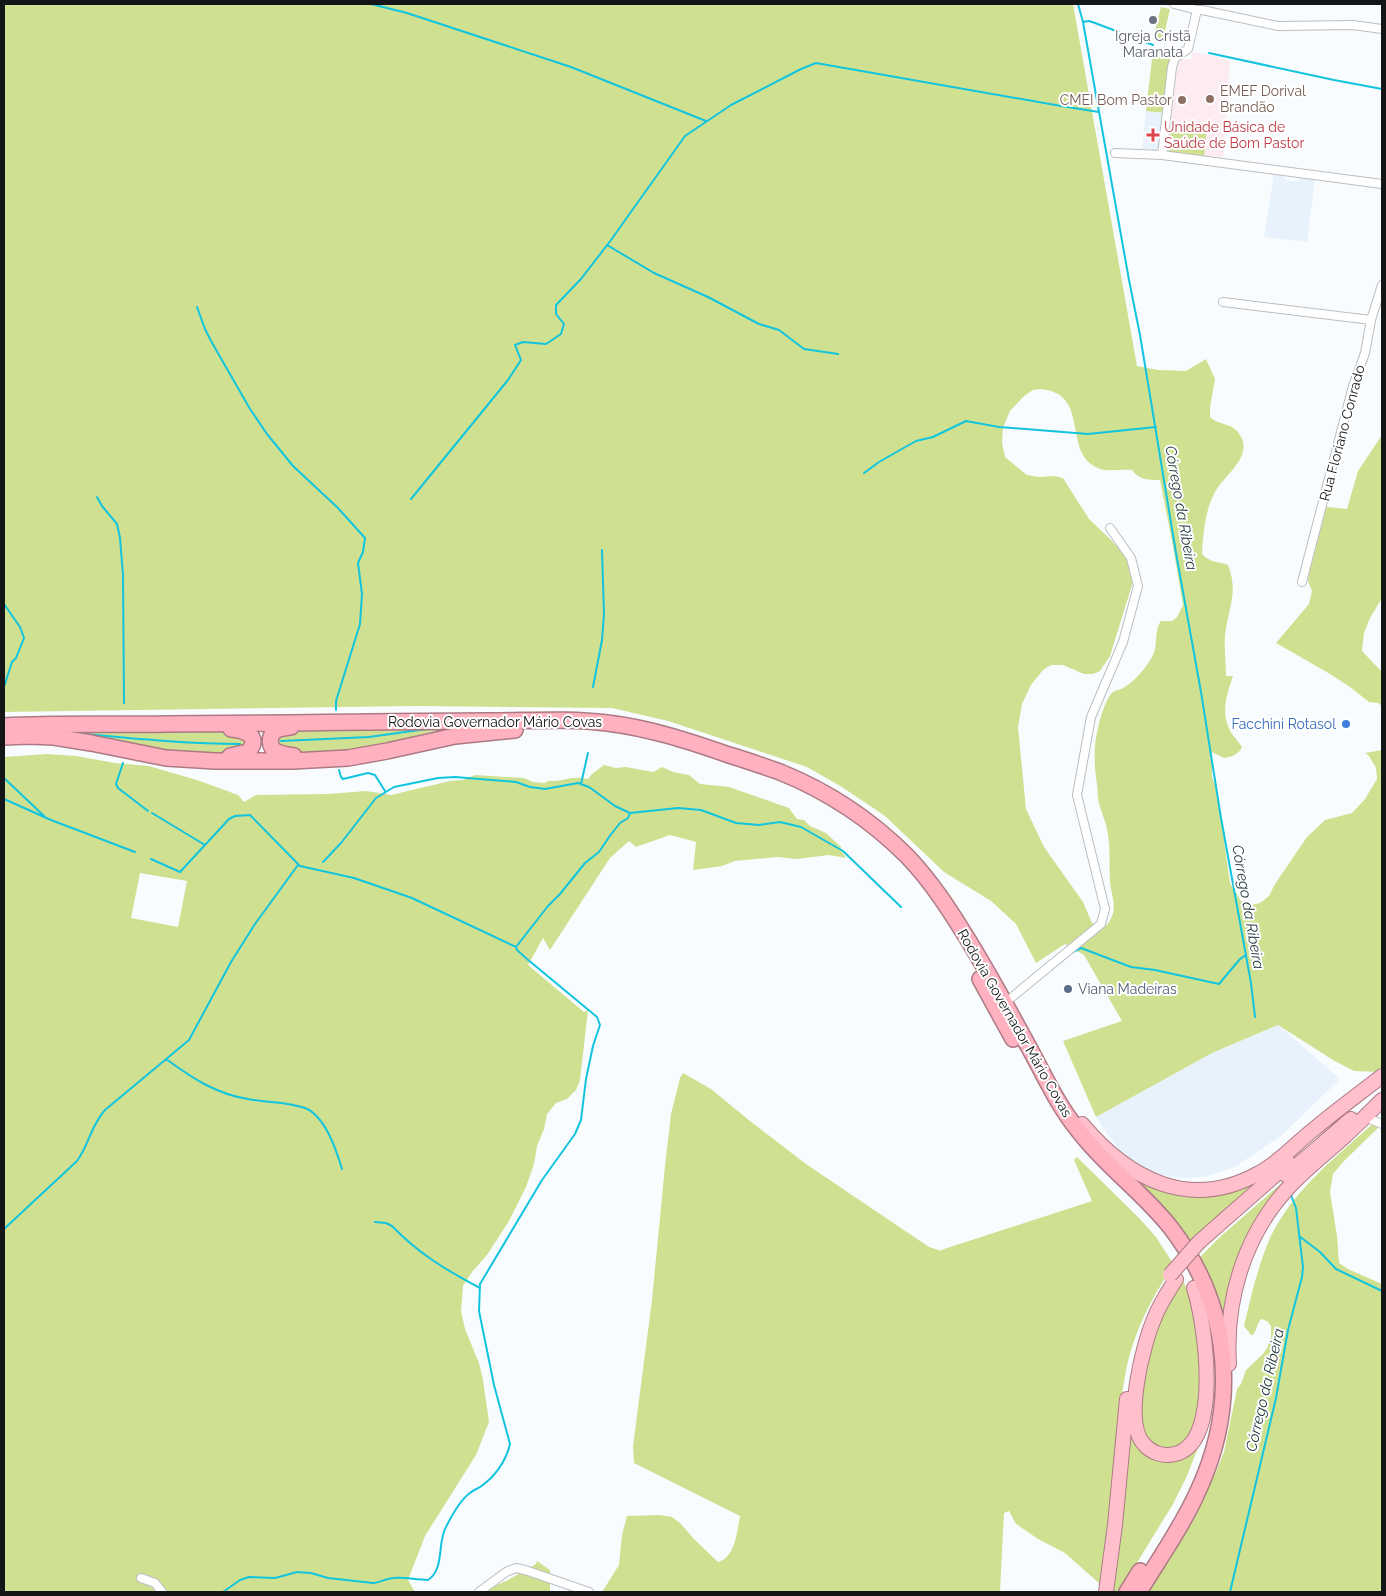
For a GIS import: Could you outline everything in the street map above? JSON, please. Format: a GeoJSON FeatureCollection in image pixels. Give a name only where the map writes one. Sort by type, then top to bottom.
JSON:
{"type":"FeatureCollection","features":[{"type":"Feature","properties":{"kind":"highway","name":"Rodovia Governador Mário Covas"},"geometry":{"type":"LineString","coordinates":[[4,726],[346,722],[606,722],[659,733],[698,744],[782,773],[812,787],[874,826],[906,855],[941,896],[1006,1002],[1062,1107],[1078,1131],[1138,1191],[1180,1240],[1195,1265],[1212,1307],[1221,1344],[1224,1382],[1220,1426],[1213,1452],[1198,1492],[1139,1592]]}},
{"type":"Feature","properties":{"kind":"highway"},"geometry":{"type":"LineString","coordinates":[[346,722],[278,729],[272,734],[270,742],[274,750],[288,755],[348,758]]}},
{"type":"Feature","properties":{"kind":"highway"},"geometry":{"type":"LineString","coordinates":[[164,724],[244,730],[250,734],[253,742],[253,746],[248,752],[233,756],[166,758]]}},
{"type":"Feature","properties":{"kind":"highway","name":"Rodovia Governador Mário Covas"},"geometry":{"type":"LineString","coordinates":[[4,737],[54,737],[166,758],[215,761],[266,761],[348,758],[388,752],[455,736],[479,733],[562,730],[607,732],[659,742],[756,773],[807,794],[846,816],[887,848],[912,873],[934,900],[1061,1125],[1084,1153],[1131,1198],[1154,1224],[1179,1258],[1194,1288],[1206,1322],[1213,1358],[1214,1394],[1209,1430],[1201,1457],[1182,1501],[1127,1592]]}},
{"type":"Feature","properties":{"kind":"highway"},"geometry":{"type":"LineString","coordinates":[[1022,1034],[1063,1099],[1082,1124],[1102,1145],[1121,1162],[1141,1175],[1159,1183],[1178,1188],[1216,1188],[1242,1181],[1260,1173],[1382,1076]]}},
{"type":"Feature","properties":{"kind":"highway"},"geometry":{"type":"LineString","coordinates":[[1106,1592],[1130,1374],[1138,1342],[1147,1318],[1173,1277],[1202,1244],[1382,1082]]}},
{"type":"Feature","properties":{"kind":"highway"},"geometry":{"type":"LineString","coordinates":[[1202,1244],[1382,1091]]}},
{"type":"Feature","properties":{"kind":"highway"},"geometry":{"type":"LineString","coordinates":[[1220,1426],[1228,1388],[1228,1340],[1233,1299],[1241,1268],[1253,1239],[1269,1212],[1287,1189],[1382,1100]]}},
{"type":"Feature","properties":{"kind":"highway"},"geometry":{"type":"LineString","coordinates":[[1173,1277],[1148,1336],[1136,1385],[1134,1407],[1138,1435],[1144,1445],[1159,1454],[1170,1455],[1181,1452],[1190,1446],[1196,1437],[1204,1410],[1206,1367],[1203,1322],[1194,1288]]}},
{"type":"Feature","properties":{"kind":"street"},"geometry":{"type":"LineString","coordinates":[[1174,4],[1278,26],[1353,25],[1382,29]]}},
{"type":"Feature","properties":{"kind":"street"},"geometry":{"type":"LineString","coordinates":[[1162,155],[1172,67],[1175,58],[1188,49],[1198,8]]}},
{"type":"Feature","properties":{"kind":"street"},"geometry":{"type":"LineString","coordinates":[[1115,152],[1162,155],[1382,184]]}},
{"type":"Feature","properties":{"kind":"street","name":"Rua Floriano Conrado"},"geometry":{"type":"LineString","coordinates":[[1302,582],[1353,386],[1365,353],[1371,320],[1382,285]]}},
{"type":"Feature","properties":{"kind":"street"},"geometry":{"type":"LineString","coordinates":[[1223,302],[1371,320]]}},
{"type":"Feature","properties":{"kind":"street"},"geometry":{"type":"LineString","coordinates":[[1006,1002],[1101,924],[1105,909],[1077,795],[1091,717],[1123,642],[1138,586],[1131,558],[1110,528]]}},
{"type":"Feature","properties":{"kind":"street"},"geometry":{"type":"LineString","coordinates":[[1365,1117],[1382,1124]]}},
{"type":"Feature","properties":{"kind":"street"},"geometry":{"type":"LineString","coordinates":[[479,1592],[506,1572],[516,1568],[589,1592]]}},
{"type":"Feature","properties":{"kind":"street"},"geometry":{"type":"LineString","coordinates":[[142,1578],[155,1584],[162,1592]]}},
{"type":"Feature","properties":{"kind":"shaded area","name":"EMEF Dorival Brandão"},"geometry":{"type":"Polygon","coordinates":[[[1192,52],[1230,61],[1223,157],[1168,154],[1177,62],[1180,59],[1192,59],[1192,52]]]}},
{"type":"Feature","properties":{"kind":"shaded area","name":"Unidade Básica de Saúde de Bom Pastor"},"geometry":{"type":"Polygon","coordinates":[[[1146,111],[1165,113],[1161,150],[1142,149],[1146,111]]]}},
{"type":"Feature","properties":{"kind":"shaded area"},"geometry":{"type":"Polygon","coordinates":[[[1274,174],[1282,175],[1286,180],[1298,182],[1301,177],[1315,179],[1307,242],[1264,237],[1274,174]]]}},
{"type":"Feature","properties":{"kind":"shaded area"},"geometry":{"type":"Polygon","coordinates":[[[1278,1025],[1340,1079],[1282,1135],[1235,1167],[1205,1177],[1183,1178],[1165,1176],[1151,1171],[1133,1161],[1118,1149],[1096,1117],[1212,1053],[1278,1025]]]}},
{"type":"Feature","properties":{"kind":"green space"},"geometry":{"type":"Polygon","coordinates":[[[4,4],[1073,4],[1137,366],[1158,370],[1186,371],[1206,359],[1215,379],[1210,417],[1234,428],[1242,440],[1244,448],[1237,464],[1218,487],[1208,508],[1202,554],[1211,560],[1228,565],[1233,584],[1232,600],[1226,626],[1225,646],[1226,676],[1233,676],[1226,698],[1225,712],[1228,727],[1242,747],[1237,753],[1227,758],[1212,752],[1212,777],[1217,790],[1230,883],[1241,901],[1247,906],[1260,903],[1269,896],[1307,837],[1325,820],[1352,813],[1365,799],[1377,779],[1376,768],[1365,753],[1382,750],[1382,1072],[1354,1071],[1278,1025],[1212,1053],[1096,1117],[1063,1041],[1122,1021],[1084,955],[1065,944],[1036,963],[1016,924],[991,901],[944,872],[885,816],[842,787],[807,767],[668,721],[612,708],[416,706],[4,712],[4,4]],[[1041,389],[1033,390],[1024,396],[1010,411],[1003,428],[1002,443],[1005,457],[1027,475],[1063,478],[1089,519],[1123,553],[1133,572],[1132,585],[1110,656],[1100,671],[1093,674],[1084,674],[1063,665],[1051,665],[1043,670],[1031,685],[1022,704],[1018,727],[1026,809],[1044,847],[1083,902],[1092,923],[1099,927],[1107,925],[1114,909],[1110,882],[1109,839],[1098,801],[1095,765],[1096,741],[1101,718],[1109,696],[1131,682],[1154,653],[1157,630],[1161,621],[1172,621],[1177,617],[1183,605],[1160,480],[1141,478],[1132,470],[1104,470],[1090,464],[1082,453],[1067,402],[1057,393],[1041,389]]]}},
{"type":"Feature","properties":{"kind":"green space"},"geometry":{"type":"Polygon","coordinates":[[[1161,7],[1170,9],[1163,40],[1153,38],[1161,7]]]}},
{"type":"Feature","properties":{"kind":"green space"},"geometry":{"type":"Polygon","coordinates":[[[1153,50],[1176,53],[1165,113],[1146,111],[1153,50]]]}},
{"type":"Feature","properties":{"kind":"green space"},"geometry":{"type":"Polygon","coordinates":[[[1171,125],[1207,127],[1204,157],[1168,154],[1171,125]]]}},
{"type":"Feature","properties":{"kind":"green space"},"geometry":{"type":"Polygon","coordinates":[[[1382,435],[1382,598],[1370,618],[1364,633],[1362,651],[1382,672],[1382,706],[1378,703],[1369,702],[1330,674],[1276,643],[1309,604],[1312,591],[1308,581],[1318,520],[1316,513],[1318,506],[1347,509],[1358,471],[1382,435]]]}},
{"type":"Feature","properties":{"kind":"green space"},"geometry":{"type":"Polygon","coordinates":[[[391,726],[459,728],[430,732],[378,746],[343,751],[301,753],[278,745],[277,737],[289,732],[391,726]]]}},
{"type":"Feature","properties":{"kind":"green space"},"geometry":{"type":"Polygon","coordinates":[[[47,730],[219,731],[230,733],[245,740],[246,745],[228,753],[168,751],[47,730]]]}},
{"type":"Feature","properties":{"kind":"green space"},"geometry":{"type":"Polygon","coordinates":[[[47,754],[149,766],[200,781],[238,795],[244,802],[256,795],[328,794],[366,791],[391,795],[450,781],[463,780],[475,775],[524,778],[533,782],[545,783],[572,778],[588,779],[604,765],[653,772],[662,767],[673,772],[689,775],[700,784],[729,787],[789,808],[797,819],[804,820],[810,826],[826,833],[841,847],[846,858],[829,855],[797,859],[777,857],[735,861],[722,866],[693,870],[696,842],[670,835],[636,847],[629,841],[610,858],[550,950],[543,938],[528,965],[584,1012],[588,1010],[580,1080],[576,1090],[567,1099],[556,1103],[547,1114],[526,1187],[509,1221],[487,1255],[463,1286],[461,1311],[465,1329],[479,1363],[489,1422],[476,1455],[425,1536],[408,1580],[415,1592],[4,1592],[4,757],[47,754]],[[140,873],[131,918],[178,927],[187,881],[140,873]]]}},
{"type":"Feature","properties":{"kind":"green space"},"geometry":{"type":"Polygon","coordinates":[[[683,1073],[711,1089],[806,1164],[929,1247],[942,1251],[1092,1201],[1074,1160],[1077,1157],[1156,1237],[1174,1265],[1146,1311],[1128,1361],[1120,1416],[1114,1509],[1101,1585],[1065,1553],[1038,1539],[1016,1524],[1009,1511],[1004,1513],[1000,1592],[602,1592],[619,1565],[622,1535],[627,1516],[659,1515],[672,1517],[718,1562],[729,1555],[732,1549],[740,1516],[634,1463],[633,1446],[652,1300],[671,1114],[683,1073]]]}},
{"type":"Feature","properties":{"kind":"green space"},"geometry":{"type":"Polygon","coordinates":[[[1378,1119],[1382,1127],[1379,1127],[1333,1174],[1330,1192],[1339,1263],[1382,1284],[1382,1592],[1143,1592],[1216,1472],[1224,1452],[1237,1389],[1246,1370],[1263,1354],[1271,1338],[1271,1326],[1267,1321],[1261,1319],[1253,1335],[1244,1326],[1258,1270],[1270,1238],[1280,1220],[1304,1188],[1378,1119]]]}},
{"type":"Feature","properties":{"kind":"green space"},"geometry":{"type":"Polygon","coordinates":[[[1347,1126],[1267,1210],[1226,1330],[1214,1288],[1200,1257],[1220,1237],[1347,1126]]]}},
{"type":"Feature","properties":{"kind":"green space"},"geometry":{"type":"Polygon","coordinates":[[[1268,1173],[1192,1244],[1168,1214],[1135,1179],[1137,1177],[1177,1191],[1268,1173]]]}},
{"type":"Feature","properties":{"kind":"green space"},"geometry":{"type":"Polygon","coordinates":[[[1182,1278],[1192,1303],[1199,1335],[1201,1354],[1200,1392],[1194,1425],[1188,1437],[1177,1445],[1164,1447],[1152,1443],[1142,1430],[1140,1415],[1141,1391],[1144,1365],[1153,1331],[1182,1278]]]}},
{"type":"Feature","properties":{"kind":"green space"},"geometry":{"type":"Polygon","coordinates":[[[1129,1417],[1147,1455],[1199,1445],[1187,1476],[1173,1504],[1119,1592],[1109,1592],[1129,1417]]]}},
{"type":"Feature","properties":{"kind":"green space"},"geometry":{"type":"Polygon","coordinates":[[[537,1561],[550,1570],[550,1592],[482,1592],[508,1580],[536,1564],[537,1561]]]}},
{"type":"Feature","properties":{"kind":"waterway"},"geometry":{"type":"LineString","coordinates":[[371,4],[407,13],[571,67],[706,121]]}},
{"type":"Feature","properties":{"kind":"waterway","name":"Córrego da Ribeira"},"geometry":{"type":"LineString","coordinates":[[1078,4],[1083,22],[1140,335],[1221,818],[1251,983],[1255,1017]]}},
{"type":"Feature","properties":{"kind":"waterway"},"geometry":{"type":"LineString","coordinates":[[1083,22],[1089,21],[1153,45]]}},
{"type":"Feature","properties":{"kind":"waterway"},"geometry":{"type":"LineString","coordinates":[[1209,53],[1382,89]]}},
{"type":"Feature","properties":{"kind":"waterway"},"geometry":{"type":"LineString","coordinates":[[411,499],[508,380],[521,360],[515,345],[523,342],[546,344],[561,334],[564,324],[556,314],[556,305],[581,279],[611,240],[685,136],[731,105],[816,63],[1099,112]]}},
{"type":"Feature","properties":{"kind":"waterway"},"geometry":{"type":"LineString","coordinates":[[607,245],[654,273],[708,297],[759,324],[779,330],[804,349],[838,354]]}},
{"type":"Feature","properties":{"kind":"waterway"},"geometry":{"type":"LineString","coordinates":[[197,307],[211,341],[250,409],[267,434],[293,466],[338,508],[365,538],[363,552],[358,563],[362,594],[360,624],[336,701],[336,710]]}},
{"type":"Feature","properties":{"kind":"waterway"},"geometry":{"type":"LineString","coordinates":[[864,473],[879,462],[916,441],[933,437],[966,421],[999,427],[1088,434],[1156,427]]}},
{"type":"Feature","properties":{"kind":"waterway"},"geometry":{"type":"LineString","coordinates":[[97,497],[117,524],[120,538],[123,575],[124,703]]}},
{"type":"Feature","properties":{"kind":"waterway"},"geometry":{"type":"LineString","coordinates":[[593,687],[602,640],[604,614],[602,550]]}},
{"type":"Feature","properties":{"kind":"waterway"},"geometry":{"type":"LineString","coordinates":[[4,604],[20,627],[24,638],[16,658],[12,662],[4,687]]}},
{"type":"Feature","properties":{"kind":"waterway"},"geometry":{"type":"LineString","coordinates":[[281,741],[369,737],[434,728]]}},
{"type":"Feature","properties":{"kind":"waterway"},"geometry":{"type":"LineString","coordinates":[[73,733],[177,742],[240,744]]}},
{"type":"Feature","properties":{"kind":"waterway"},"geometry":{"type":"LineString","coordinates":[[581,784],[588,753]]}},
{"type":"Feature","properties":{"kind":"waterway"},"geometry":{"type":"LineString","coordinates":[[123,763],[116,784],[118,788],[148,811]]}},
{"type":"Feature","properties":{"kind":"waterway"},"geometry":{"type":"LineString","coordinates":[[339,770],[343,779],[368,773],[375,775],[385,791]]}},
{"type":"Feature","properties":{"kind":"waterway"},"geometry":{"type":"LineString","coordinates":[[323,862],[341,843],[376,798],[394,787],[438,778],[455,777],[516,782],[530,787],[545,789],[578,783],[589,787],[615,806],[630,813],[678,808],[701,810],[736,823],[759,825],[780,822],[801,827],[843,851],[901,907]]}},
{"type":"Feature","properties":{"kind":"waterway"},"geometry":{"type":"LineString","coordinates":[[4,778],[44,816]]}},
{"type":"Feature","properties":{"kind":"waterway"},"geometry":{"type":"LineString","coordinates":[[4,799],[51,820],[135,852]]}},
{"type":"Feature","properties":{"kind":"waterway"},"geometry":{"type":"LineString","coordinates":[[152,813],[205,845]]}},
{"type":"Feature","properties":{"kind":"waterway"},"geometry":{"type":"LineString","coordinates":[[516,947],[548,906],[585,863],[599,852],[620,823],[628,818],[630,813]]}},
{"type":"Feature","properties":{"kind":"waterway"},"geometry":{"type":"LineString","coordinates":[[151,859],[180,872],[229,819],[235,816],[250,815],[300,866],[354,878],[412,898],[516,947],[527,959],[597,1017],[600,1025],[593,1046],[586,1079],[581,1120],[575,1134],[542,1180],[480,1284],[479,1311],[494,1385],[510,1444],[506,1456],[495,1473],[480,1487],[466,1496],[454,1513],[443,1533],[437,1569],[428,1580],[394,1578],[373,1583],[297,1572],[275,1578],[249,1577],[240,1580],[223,1592]]}},
{"type":"Feature","properties":{"kind":"waterway"},"geometry":{"type":"LineString","coordinates":[[4,1229],[77,1161],[96,1123],[105,1110],[189,1040],[231,962],[255,924],[298,865]]}},
{"type":"Feature","properties":{"kind":"waterway"},"geometry":{"type":"LineString","coordinates":[[1071,953],[1081,948],[1131,967],[1155,970],[1219,984],[1240,959],[1246,955]]}},
{"type":"Feature","properties":{"kind":"waterway"},"geometry":{"type":"LineString","coordinates":[[166,1059],[195,1079],[236,1097],[291,1104],[312,1112],[329,1134],[342,1169]]}},
{"type":"Feature","properties":{"kind":"waterway","name":"Córrego da Ribeira"},"geometry":{"type":"LineString","coordinates":[[1230,1592],[1276,1398],[1288,1330],[1302,1277],[1303,1267],[1296,1208],[1291,1195]]}},
{"type":"Feature","properties":{"kind":"waterway"},"geometry":{"type":"LineString","coordinates":[[375,1222],[386,1223],[392,1226],[433,1261],[480,1288]]}},
{"type":"Feature","properties":{"kind":"waterway"},"geometry":{"type":"LineString","coordinates":[[1299,1236],[1320,1252],[1336,1269],[1382,1291]]}},
{"type":"Feature","properties":{"kind":"place","name":"Igreja Cristã Maranata"},"geometry":{"type":"Point","coordinates":[1153,20]}},
{"type":"Feature","properties":{"kind":"place","name":"EMEF Dorival Brandão"},"geometry":{"type":"Point","coordinates":[1210,99]}},
{"type":"Feature","properties":{"kind":"place","name":"CMEI Bom Pastor"},"geometry":{"type":"Point","coordinates":[1182,100]}},
{"type":"Feature","properties":{"kind":"place","name":"Unidade Básica de Saúde de Bom Pastor"},"geometry":{"type":"Point","coordinates":[1153,135]}},
{"type":"Feature","properties":{"kind":"place","name":"Facchini Rotasol"},"geometry":{"type":"Point","coordinates":[1346,724]}},
{"type":"Feature","properties":{"kind":"place","name":"Viana Madeiras"},"geometry":{"type":"Point","coordinates":[1068,989]}}]}
